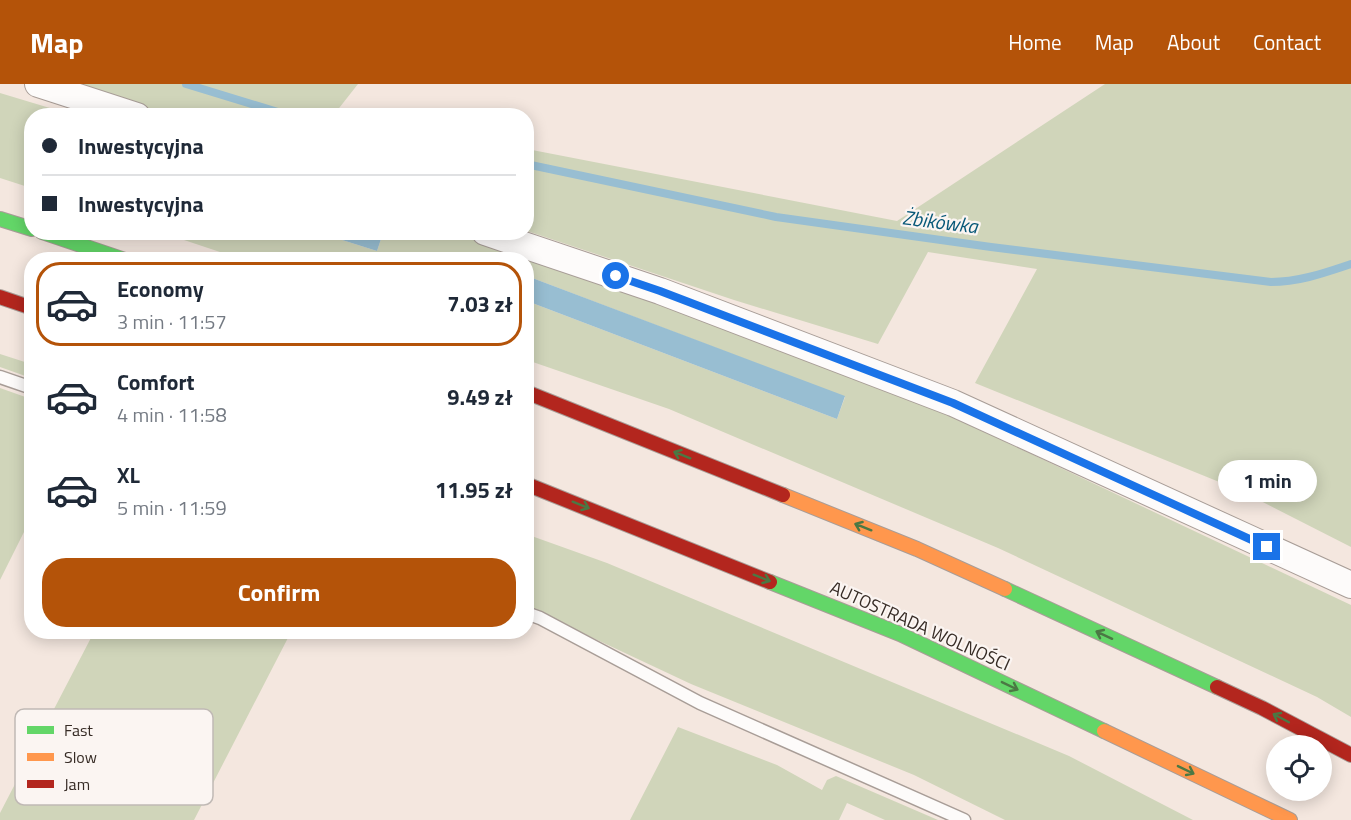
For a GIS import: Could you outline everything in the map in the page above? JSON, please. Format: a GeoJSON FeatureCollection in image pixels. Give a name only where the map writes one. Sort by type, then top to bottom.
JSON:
{"type":"FeatureCollection","features":[{"type":"Feature","properties":{"kind":"highway"},"geometry":{"type":"LineString","coordinates":[[0,219],[24,226]]}},
{"type":"Feature","properties":{"kind":"highway"},"geometry":{"type":"LineString","coordinates":[[66,240],[101,252]]}},
{"type":"Feature","properties":{"kind":"highway"},"geometry":{"type":"LineString","coordinates":[[0,297],[24,305]]}},
{"type":"Feature","properties":{"kind":"highway"},"geometry":{"type":"LineString","coordinates":[[534,395],[917,549],[1262,708],[1351,755]]}},
{"type":"Feature","properties":{"kind":"highway","name":"AUTOSTRADA WOLNOŚCI"},"geometry":{"type":"LineString","coordinates":[[534,487],[900,634],[1290,820]]}},
{"type":"Feature","properties":{"kind":"street"},"geometry":{"type":"LineString","coordinates":[[38,84],[112,108]]}},
{"type":"Feature","properties":{"kind":"street"},"geometry":{"type":"LineString","coordinates":[[509,240],[660,291],[953,403],[1351,585]]}},
{"type":"Feature","properties":{"kind":"lane"},"geometry":{"type":"LineString","coordinates":[[0,377],[24,385]]}},
{"type":"Feature","properties":{"kind":"lane"},"geometry":{"type":"LineString","coordinates":[[534,616],[700,703],[964,820]]}},
{"type":"Feature","properties":{"kind":"green space"},"geometry":{"type":"Polygon","coordinates":[[[61,84],[358,84],[339,108],[137,108],[61,84]]]}},
{"type":"Feature","properties":{"kind":"green space"},"geometry":{"type":"Polygon","coordinates":[[[1105,84],[1351,84],[1351,547],[1239,490],[975,383],[1037,269],[928,252],[878,344],[734,300],[534,233],[534,150],[897,221],[1105,84]]]}},
{"type":"Feature","properties":{"kind":"green space"},"geometry":{"type":"Polygon","coordinates":[[[0,93],[50,108],[24,108],[24,186],[0,178],[0,93]]]}},
{"type":"Feature","properties":{"kind":"green space"},"geometry":{"type":"Polygon","coordinates":[[[184,240],[342,240],[377,251],[381,240],[474,240],[513,252],[220,252],[184,240]]]}},
{"type":"Feature","properties":{"kind":"green space"},"geometry":{"type":"Polygon","coordinates":[[[534,259],[868,377],[1351,605],[1351,717],[1317,697],[998,548],[669,409],[534,362],[534,304],[837,419],[845,397],[534,279],[534,259]]]}},
{"type":"Feature","properties":{"kind":"green space"},"geometry":{"type":"Polygon","coordinates":[[[0,354],[24,362],[24,376],[0,367],[0,354]]]}},
{"type":"Feature","properties":{"kind":"green space"},"geometry":{"type":"Polygon","coordinates":[[[0,388],[24,397],[24,532],[0,580],[0,388]]]}},
{"type":"Feature","properties":{"kind":"green space"},"geometry":{"type":"Polygon","coordinates":[[[534,537],[607,563],[1069,756],[1193,820],[1005,820],[914,775],[691,684],[534,610],[534,537]]]}},
{"type":"Feature","properties":{"kind":"green space"},"geometry":{"type":"Polygon","coordinates":[[[90,639],[287,639],[213,783],[213,709],[54,709],[90,639]]]}},
{"type":"Feature","properties":{"kind":"green space"},"geometry":{"type":"Polygon","coordinates":[[[678,727],[777,765],[822,790],[827,780],[836,776],[938,820],[885,820],[847,803],[839,820],[630,820],[678,727]]]}},
{"type":"Feature","properties":{"kind":"green space"},"geometry":{"type":"Polygon","coordinates":[[[15,784],[15,805],[202,805],[194,820],[0,820],[0,813],[15,784]]]}},
{"type":"Feature","properties":{"kind":"water"},"geometry":{"type":"Polygon","coordinates":[[[342,240],[381,240],[377,251],[342,240]]]}},
{"type":"Feature","properties":{"kind":"water"},"geometry":{"type":"Polygon","coordinates":[[[534,279],[845,396],[837,419],[534,304],[534,279]]]}},
{"type":"Feature","properties":{"kind":"waterway","name":"Żbikówka"},"geometry":{"type":"LineString","coordinates":[[186,84],[265,108]]}},
{"type":"Feature","properties":{"kind":"waterway","name":"Żbikówka"},"geometry":{"type":"LineString","coordinates":[[534,166],[776,217],[1271,282],[1301,279],[1351,264]]}},
{"type":"Feature","properties":{"kind":"traffic: fast"},"geometry":{"type":"LineString","coordinates":[[0,219],[24,226]]}},
{"type":"Feature","properties":{"kind":"traffic: fast"},"geometry":{"type":"LineString","coordinates":[[66,240],[101,252]]}},
{"type":"Feature","properties":{"kind":"traffic: fast"},"geometry":{"type":"LineString","coordinates":[[770,582],[900,634],[1104,731]]}},
{"type":"Feature","properties":{"kind":"traffic: fast"},"geometry":{"type":"LineString","coordinates":[[1005,589],[1217,687]]}},
{"type":"Feature","properties":{"kind":"traffic: slow"},"geometry":{"type":"LineString","coordinates":[[783,495],[917,549],[1005,589]]}},
{"type":"Feature","properties":{"kind":"traffic: slow"},"geometry":{"type":"LineString","coordinates":[[1104,731],[1290,820]]}},
{"type":"Feature","properties":{"kind":"traffic: jam"},"geometry":{"type":"LineString","coordinates":[[0,297],[24,305]]}},
{"type":"Feature","properties":{"kind":"traffic: jam"},"geometry":{"type":"LineString","coordinates":[[534,395],[783,495]]}},
{"type":"Feature","properties":{"kind":"traffic: jam"},"geometry":{"type":"LineString","coordinates":[[534,487],[770,582]]}},
{"type":"Feature","properties":{"kind":"traffic: jam"},"geometry":{"type":"LineString","coordinates":[[1217,687],[1351,755]]}},
{"type":"Feature","properties":{"kind":"route"},"geometry":{"type":"LineString","coordinates":[[616,276],[953,403],[1267,547]]}}]}
